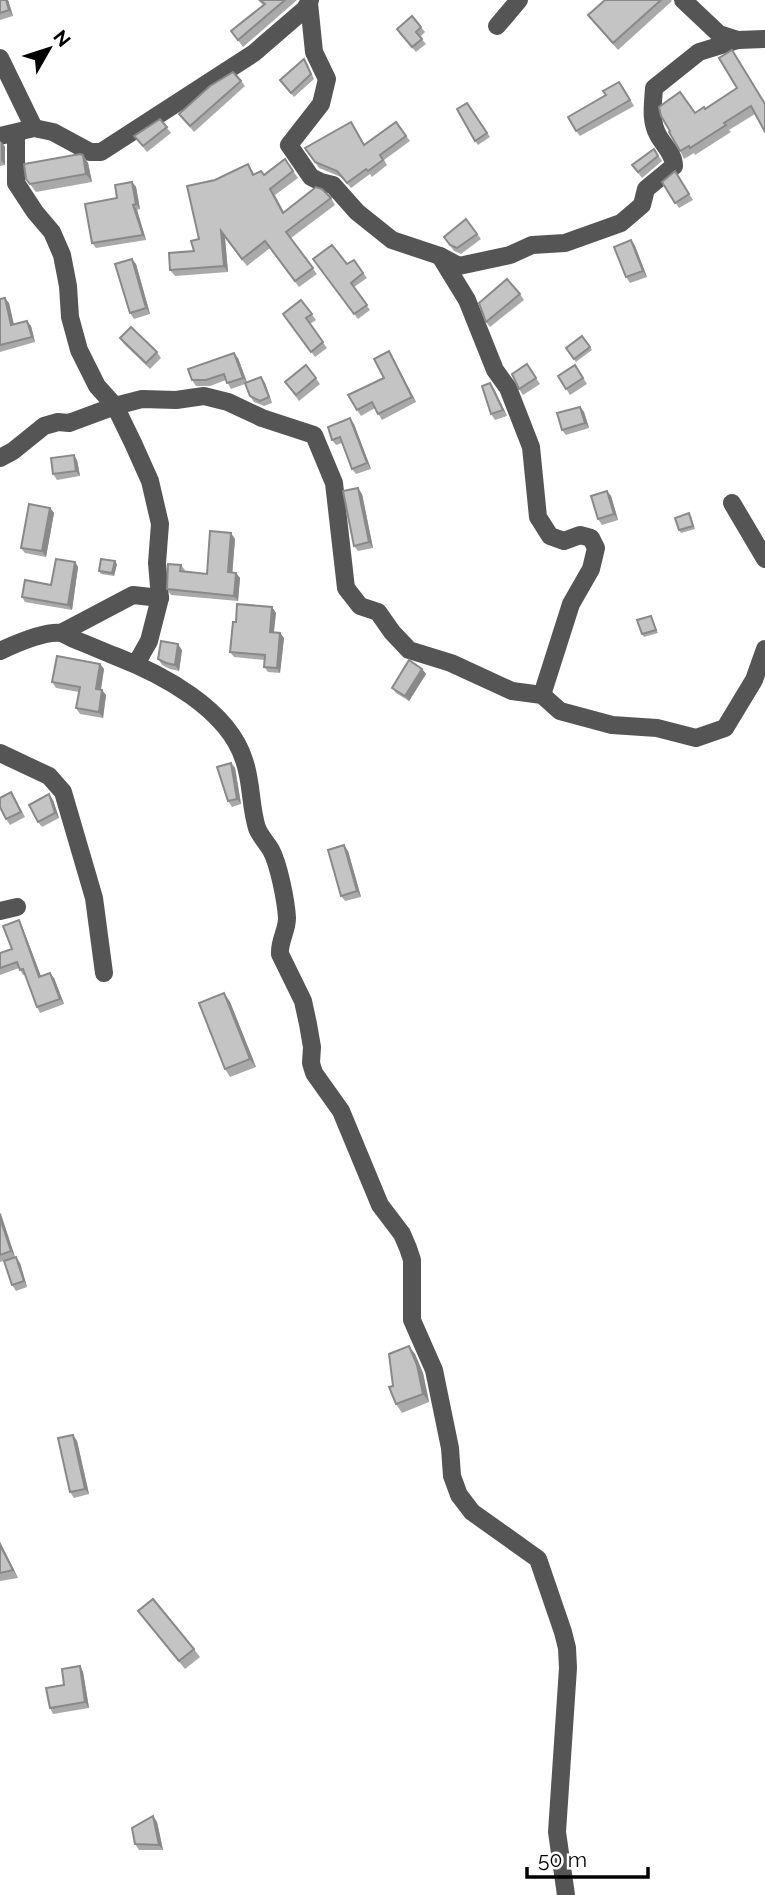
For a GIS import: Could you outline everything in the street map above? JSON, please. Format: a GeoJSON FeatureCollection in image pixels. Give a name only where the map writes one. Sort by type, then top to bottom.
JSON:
{"type":"FeatureCollection","features":[{"type":"Feature","properties":{"kind":"street"},"geometry":{"type":"LineString","coordinates":[[498,26],[519,0]]}},
{"type":"Feature","properties":{"kind":"street"},"geometry":{"type":"LineString","coordinates":[[683,0],[719,34],[738,40]]}},
{"type":"Feature","properties":{"kind":"street"},"geometry":{"type":"LineString","coordinates":[[310,1],[314,52],[327,79],[321,104],[289,145],[311,177],[333,185],[357,212],[392,240],[440,256],[459,266],[510,256],[531,244],[565,243],[621,223],[642,205],[646,190],[674,166],[674,159],[657,133],[652,117],[654,88],[699,52],[738,40],[765,39]]}},
{"type":"Feature","properties":{"kind":"street"},"geometry":{"type":"LineString","coordinates":[[136,664],[149,641],[160,598],[157,563],[160,524],[150,481],[114,406],[97,386],[79,350],[70,317],[62,255],[52,232],[16,183],[8,134],[34,128],[53,132],[90,152],[101,152],[254,52],[305,9],[310,1]]}},
{"type":"Feature","properties":{"kind":"street"},"geometry":{"type":"LineString","coordinates":[[0,58],[34,128]]}},
{"type":"Feature","properties":{"kind":"street"},"geometry":{"type":"LineString","coordinates":[[440,256],[467,300],[495,370],[508,388],[531,447],[538,517],[550,536],[565,541],[580,536],[591,538],[596,548],[591,569],[571,604],[542,695]]}},
{"type":"Feature","properties":{"kind":"street"},"geometry":{"type":"LineString","coordinates":[[0,458],[13,452],[44,426],[58,422],[69,423],[142,399],[176,400],[204,396],[228,402],[262,418],[314,435],[334,483],[346,588],[360,606],[378,612],[409,650],[451,663],[512,691],[542,695],[560,711],[612,725],[657,728],[696,738],[725,728],[754,680],[765,649]]}},
{"type":"Feature","properties":{"kind":"street"},"geometry":{"type":"LineString","coordinates":[[732,503],[765,559]]}},
{"type":"Feature","properties":{"kind":"street"},"geometry":{"type":"LineString","coordinates":[[0,652],[33,637],[61,633],[133,595],[160,598]]}},
{"type":"Feature","properties":{"kind":"street"},"geometry":{"type":"LineString","coordinates":[[61,633],[136,664],[201,702],[226,727],[244,757],[251,785],[253,813],[259,832],[272,851],[278,869],[287,916],[279,947],[280,954],[303,1001],[312,1047],[311,1063],[319,1082],[341,1111],[380,1205],[402,1234],[412,1260],[412,1320],[434,1370],[450,1448],[452,1476],[459,1495],[472,1512],[538,1559],[563,1632],[568,1668],[557,1832],[566,1895]]}},
{"type":"Feature","properties":{"kind":"street"},"geometry":{"type":"LineString","coordinates":[[0,753],[48,776],[63,792],[94,898],[104,973]]}},
{"type":"Feature","properties":{"kind":"building"},"geometry":{"type":"Polygon","coordinates":[[[0,0],[6,0],[9,10],[0,13],[0,0]]]}},
{"type":"Feature","properties":{"kind":"building"},"geometry":{"type":"Polygon","coordinates":[[[260,0],[285,0],[238,40],[231,31],[265,4],[260,0]]]}},
{"type":"Feature","properties":{"kind":"building"},"geometry":{"type":"Polygon","coordinates":[[[605,0],[661,0],[613,43],[588,15],[605,0]]]}},
{"type":"Feature","properties":{"kind":"building"},"geometry":{"type":"Polygon","coordinates":[[[412,16],[421,27],[416,32],[422,39],[412,47],[397,29],[412,16]]]}},
{"type":"Feature","properties":{"kind":"building"},"geometry":{"type":"Polygon","coordinates":[[[732,50],[765,104],[765,132],[751,106],[690,148],[689,146],[680,151],[659,107],[680,92],[695,113],[737,88],[719,58],[732,50]]]}},
{"type":"Feature","properties":{"kind":"building"},"geometry":{"type":"Polygon","coordinates":[[[304,59],[311,74],[291,93],[280,80],[304,59]]]}},
{"type":"Feature","properties":{"kind":"building"},"geometry":{"type":"Polygon","coordinates":[[[233,72],[241,81],[190,126],[179,114],[210,86],[233,72]]]}},
{"type":"Feature","properties":{"kind":"building"},"geometry":{"type":"Polygon","coordinates":[[[619,82],[630,100],[576,131],[568,117],[606,95],[603,91],[619,82]]]}},
{"type":"Feature","properties":{"kind":"building"},"geometry":{"type":"Polygon","coordinates":[[[467,103],[487,133],[475,141],[457,109],[467,103]]]}},
{"type":"Feature","properties":{"kind":"building"},"geometry":{"type":"Polygon","coordinates":[[[160,119],[167,127],[143,146],[134,136],[160,119]]]}},
{"type":"Feature","properties":{"kind":"building"},"geometry":{"type":"Polygon","coordinates":[[[351,122],[364,145],[396,122],[406,136],[380,155],[383,160],[347,183],[337,171],[315,162],[305,148],[351,122]]]}},
{"type":"Feature","properties":{"kind":"building"},"geometry":{"type":"Polygon","coordinates":[[[654,149],[658,156],[638,172],[632,165],[654,149]]]}},
{"type":"Feature","properties":{"kind":"building"},"geometry":{"type":"Polygon","coordinates":[[[83,155],[86,174],[30,184],[26,179],[24,164],[83,155]]]}},
{"type":"Feature","properties":{"kind":"building"},"geometry":{"type":"Polygon","coordinates":[[[285,159],[293,171],[270,189],[283,213],[316,187],[331,198],[286,232],[313,268],[295,281],[265,241],[242,259],[221,231],[224,266],[170,270],[169,253],[194,251],[191,241],[199,239],[187,186],[215,180],[248,164],[253,175],[261,171],[264,175],[285,159]]]}},
{"type":"Feature","properties":{"kind":"building"},"geometry":{"type":"Polygon","coordinates":[[[675,171],[689,194],[675,203],[662,182],[675,171]]]}},
{"type":"Feature","properties":{"kind":"building"},"geometry":{"type":"Polygon","coordinates":[[[132,182],[136,204],[133,205],[143,235],[92,243],[85,204],[117,198],[115,185],[132,182]]]}},
{"type":"Feature","properties":{"kind":"building"},"geometry":{"type":"Polygon","coordinates":[[[466,219],[477,234],[457,248],[450,245],[444,237],[466,219]]]}},
{"type":"Feature","properties":{"kind":"building"},"geometry":{"type":"Polygon","coordinates":[[[631,240],[643,271],[626,277],[614,247],[631,240]]]}},
{"type":"Feature","properties":{"kind":"building"},"geometry":{"type":"Polygon","coordinates":[[[332,245],[347,264],[354,260],[363,273],[351,283],[367,305],[354,314],[313,259],[332,245]]]}},
{"type":"Feature","properties":{"kind":"building"},"geometry":{"type":"Polygon","coordinates":[[[132,259],[146,308],[130,313],[115,264],[132,259]]]}},
{"type":"Feature","properties":{"kind":"building"},"geometry":{"type":"Polygon","coordinates":[[[507,279],[520,294],[486,322],[479,303],[507,279]]]}},
{"type":"Feature","properties":{"kind":"building"},"geometry":{"type":"Polygon","coordinates":[[[5,298],[11,325],[27,321],[32,337],[0,345],[0,299],[5,298]]]}},
{"type":"Feature","properties":{"kind":"building"},"geometry":{"type":"Polygon","coordinates":[[[301,300],[312,314],[306,318],[323,342],[311,352],[283,314],[301,300]]]}},
{"type":"Feature","properties":{"kind":"building"},"geometry":{"type":"Polygon","coordinates":[[[131,327],[157,352],[146,363],[120,338],[131,327]]]}},
{"type":"Feature","properties":{"kind":"building"},"geometry":{"type":"Polygon","coordinates":[[[582,336],[590,347],[574,359],[566,348],[582,336]]]}},
{"type":"Feature","properties":{"kind":"building"},"geometry":{"type":"Polygon","coordinates":[[[389,351],[412,397],[378,414],[372,402],[357,410],[348,395],[384,378],[374,359],[389,351]]]}},
{"type":"Feature","properties":{"kind":"building"},"geometry":{"type":"Polygon","coordinates":[[[234,353],[243,378],[227,383],[224,374],[206,380],[192,380],[188,369],[234,353]]]}},
{"type":"Feature","properties":{"kind":"building"},"geometry":{"type":"Polygon","coordinates":[[[527,364],[536,378],[519,389],[512,374],[527,364]]]}},
{"type":"Feature","properties":{"kind":"building"},"geometry":{"type":"Polygon","coordinates":[[[306,365],[316,378],[296,395],[285,382],[306,365]]]}},
{"type":"Feature","properties":{"kind":"building"},"geometry":{"type":"Polygon","coordinates":[[[575,365],[583,378],[566,389],[558,376],[575,365]]]}},
{"type":"Feature","properties":{"kind":"building"},"geometry":{"type":"Polygon","coordinates":[[[261,377],[269,397],[260,401],[250,396],[245,383],[261,377]]]}},
{"type":"Feature","properties":{"kind":"building"},"geometry":{"type":"Polygon","coordinates":[[[490,383],[503,410],[491,414],[482,386],[490,383]]]}},
{"type":"Feature","properties":{"kind":"building"},"geometry":{"type":"Polygon","coordinates":[[[580,407],[585,423],[562,430],[557,413],[580,407]]]}},
{"type":"Feature","properties":{"kind":"building"},"geometry":{"type":"Polygon","coordinates":[[[350,418],[367,463],[352,469],[340,437],[332,440],[328,427],[350,418]]]}},
{"type":"Feature","properties":{"kind":"building"},"geometry":{"type":"Polygon","coordinates":[[[74,455],[76,471],[53,474],[51,458],[74,455]]]}},
{"type":"Feature","properties":{"kind":"building"},"geometry":{"type":"Polygon","coordinates":[[[358,488],[369,542],[354,546],[343,491],[358,488]]]}},
{"type":"Feature","properties":{"kind":"building"},"geometry":{"type":"Polygon","coordinates":[[[607,491],[614,514],[598,519],[591,496],[607,491]]]}},
{"type":"Feature","properties":{"kind":"building"},"geometry":{"type":"Polygon","coordinates":[[[29,504],[50,508],[42,551],[21,548],[29,504]]]}},
{"type":"Feature","properties":{"kind":"building"},"geometry":{"type":"Polygon","coordinates":[[[689,513],[693,526],[679,530],[675,518],[689,513]]]}},
{"type":"Feature","properties":{"kind":"building"},"geometry":{"type":"Polygon","coordinates":[[[210,531],[231,533],[228,572],[236,573],[234,596],[167,589],[168,564],[181,565],[180,571],[207,574],[210,531]]]}},
{"type":"Feature","properties":{"kind":"building"},"geometry":{"type":"Polygon","coordinates":[[[56,559],[75,562],[68,605],[22,597],[25,580],[51,585],[56,559]]]}},
{"type":"Feature","properties":{"kind":"building"},"geometry":{"type":"Polygon","coordinates":[[[101,559],[115,561],[112,573],[99,571],[101,559]]]}},
{"type":"Feature","properties":{"kind":"building"},"geometry":{"type":"Polygon","coordinates":[[[237,604],[272,607],[270,632],[280,633],[277,668],[264,667],[265,655],[230,652],[237,604]]]}},
{"type":"Feature","properties":{"kind":"building"},"geometry":{"type":"Polygon","coordinates":[[[651,616],[656,630],[642,634],[637,620],[651,616]]]}},
{"type":"Feature","properties":{"kind":"building"},"geometry":{"type":"Polygon","coordinates":[[[161,641],[178,644],[175,665],[158,659],[161,641]]]}},
{"type":"Feature","properties":{"kind":"building"},"geometry":{"type":"Polygon","coordinates":[[[57,656],[100,664],[96,689],[102,690],[99,712],[76,708],[80,687],[52,682],[57,656]]]}},
{"type":"Feature","properties":{"kind":"building"},"geometry":{"type":"Polygon","coordinates":[[[409,660],[422,669],[405,696],[392,688],[409,660]]]}},
{"type":"Feature","properties":{"kind":"building"},"geometry":{"type":"Polygon","coordinates":[[[231,763],[237,799],[228,801],[217,767],[231,763]]]}},
{"type":"Feature","properties":{"kind":"building"},"geometry":{"type":"Polygon","coordinates":[[[11,792],[21,812],[6,819],[0,807],[0,798],[11,792]]]}},
{"type":"Feature","properties":{"kind":"building"},"geometry":{"type":"Polygon","coordinates":[[[49,794],[55,813],[38,822],[29,805],[49,794]]]}},
{"type":"Feature","properties":{"kind":"building"},"geometry":{"type":"Polygon","coordinates":[[[344,845],[357,891],[341,896],[328,850],[344,845]]]}},
{"type":"Feature","properties":{"kind":"building"},"geometry":{"type":"Polygon","coordinates":[[[19,920],[39,977],[50,973],[60,999],[37,1007],[23,969],[20,970],[17,962],[0,968],[0,953],[12,949],[3,926],[19,920]]]}},
{"type":"Feature","properties":{"kind":"building"},"geometry":{"type":"Polygon","coordinates":[[[224,993],[250,1059],[225,1069],[199,1003],[224,993]]]}},
{"type":"Feature","properties":{"kind":"building"},"geometry":{"type":"Polygon","coordinates":[[[0,1218],[11,1251],[0,1255],[0,1218]]]}},
{"type":"Feature","properties":{"kind":"building"},"geometry":{"type":"Polygon","coordinates":[[[16,1257],[24,1281],[12,1285],[4,1261],[16,1257]]]}},
{"type":"Feature","properties":{"kind":"building"},"geometry":{"type":"Polygon","coordinates":[[[409,1346],[417,1365],[423,1394],[396,1404],[389,1387],[393,1386],[389,1354],[409,1346]]]}},
{"type":"Feature","properties":{"kind":"building"},"geometry":{"type":"Polygon","coordinates":[[[73,1435],[85,1489],[70,1492],[58,1438],[73,1435]]]}},
{"type":"Feature","properties":{"kind":"building"},"geometry":{"type":"Polygon","coordinates":[[[0,1545],[13,1570],[0,1573],[0,1545]]]}},
{"type":"Feature","properties":{"kind":"building"},"geometry":{"type":"Polygon","coordinates":[[[153,1599],[194,1649],[179,1661],[138,1611],[153,1599]]]}},
{"type":"Feature","properties":{"kind":"building"},"geometry":{"type":"Polygon","coordinates":[[[80,1666],[85,1702],[50,1708],[46,1688],[64,1685],[62,1669],[80,1666]]]}},
{"type":"Feature","properties":{"kind":"building"},"geometry":{"type":"Polygon","coordinates":[[[153,1816],[159,1845],[135,1844],[132,1828],[153,1816]]]}}]}
